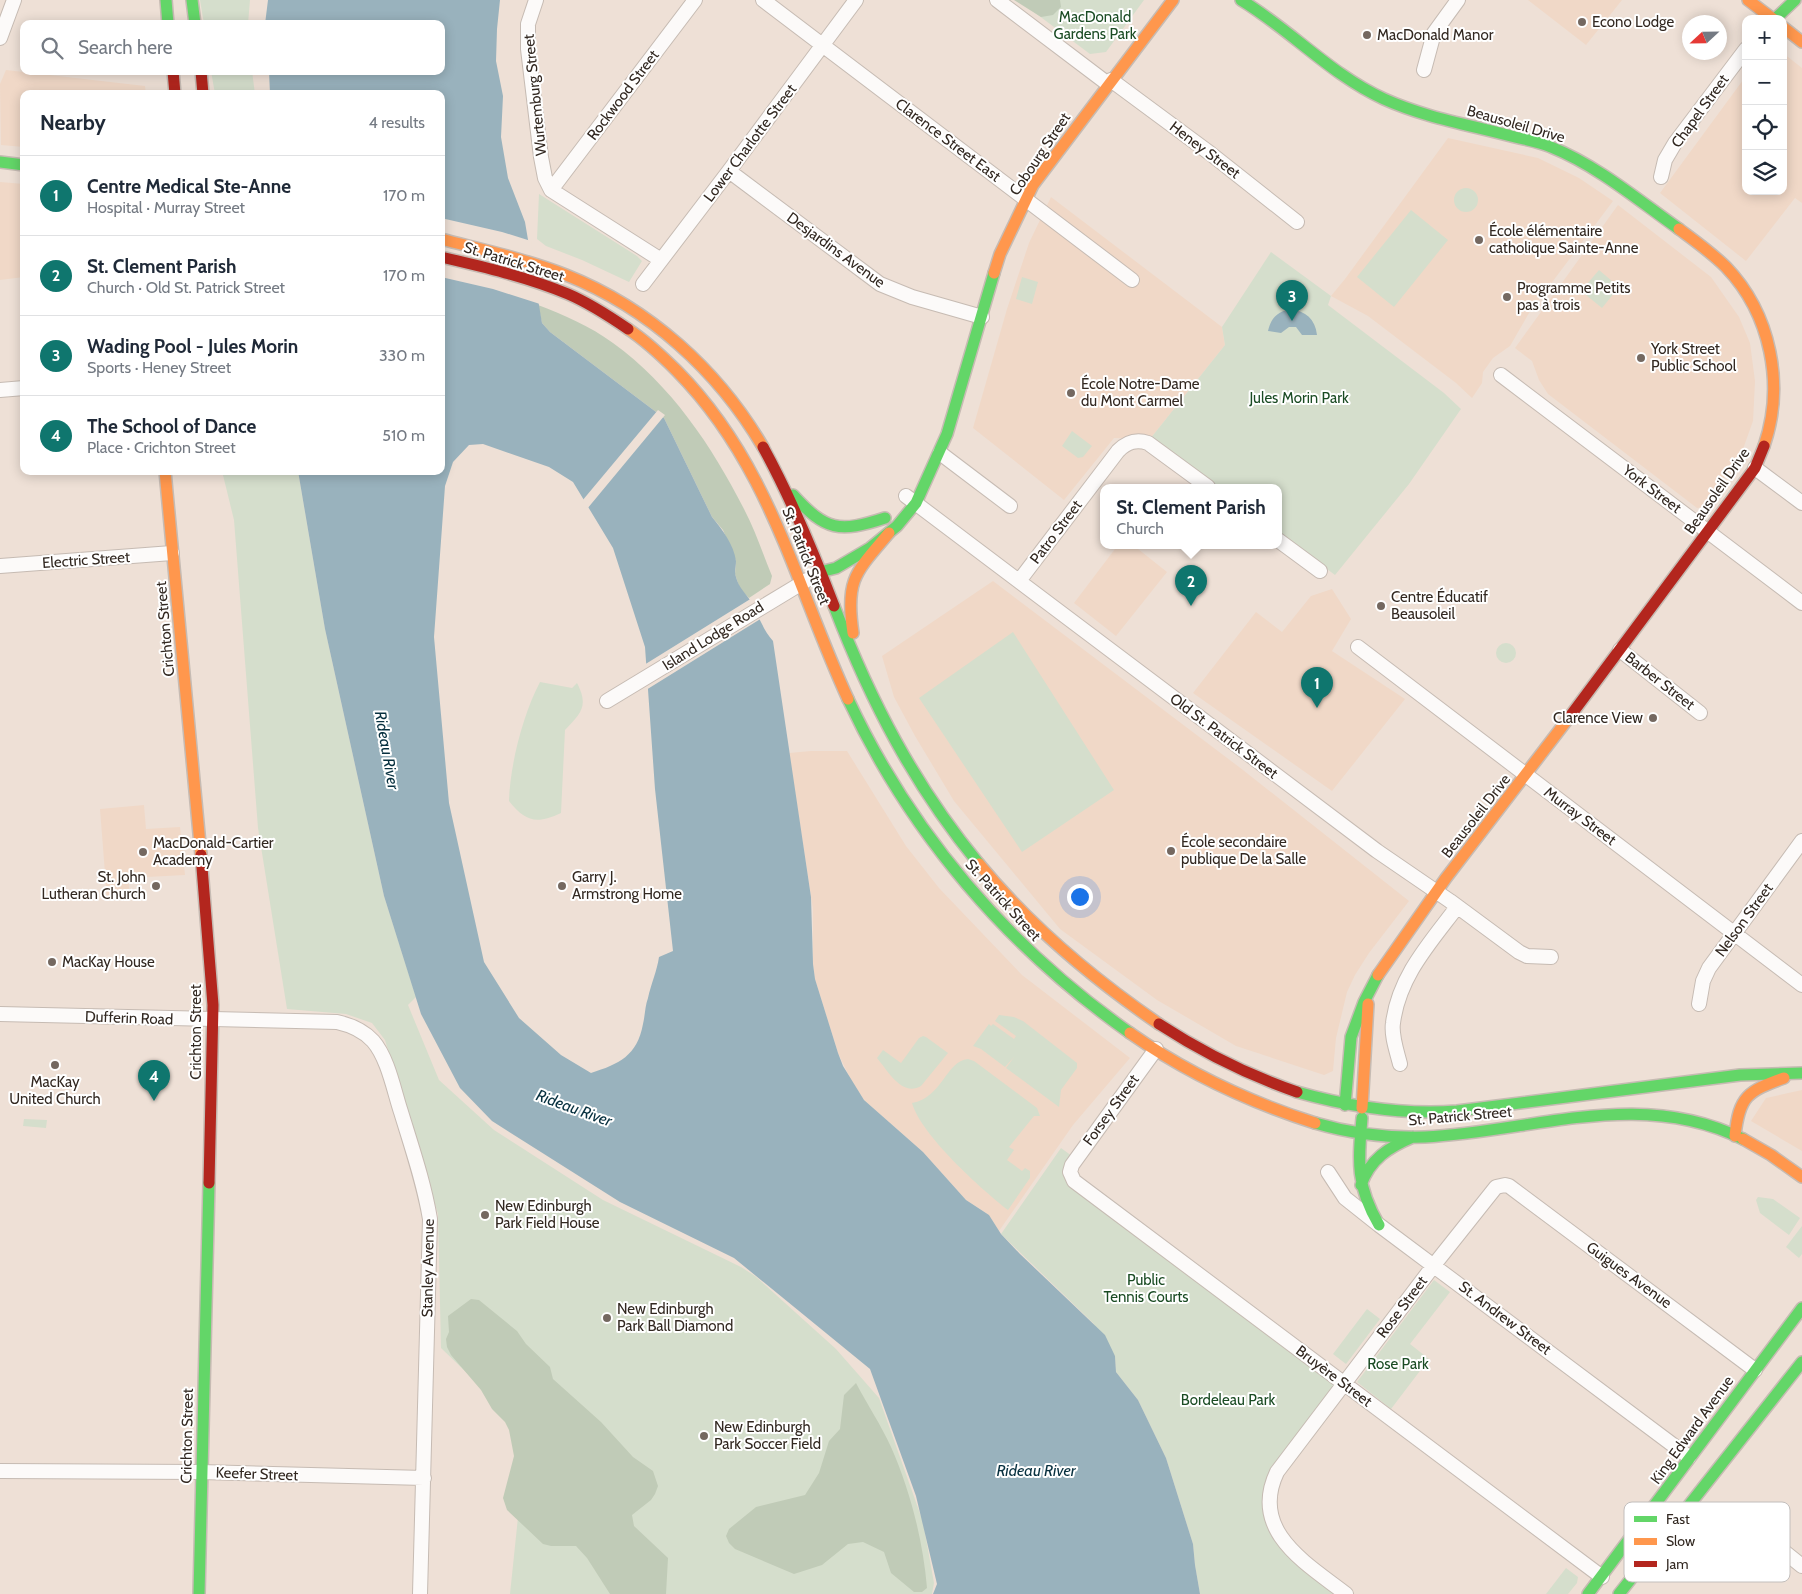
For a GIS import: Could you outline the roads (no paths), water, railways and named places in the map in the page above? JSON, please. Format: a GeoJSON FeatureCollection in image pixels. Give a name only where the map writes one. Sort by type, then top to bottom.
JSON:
{"type":"FeatureCollection","features":[{"type":"Feature","properties":{"kind":"main road"},"geometry":{"type":"LineString","coordinates":[[166,0],[168,20]]}},
{"type":"Feature","properties":{"kind":"main road"},"geometry":{"type":"LineString","coordinates":[[192,0],[195,20]]}},
{"type":"Feature","properties":{"kind":"main road","name":"Cobourg Street"},"geometry":{"type":"LineString","coordinates":[[865,535],[899,507],[938,457],[953,416],[1000,254],[1034,185],[1173,0]]}},
{"type":"Feature","properties":{"kind":"main road","name":"Beausoleil Drive"},"geometry":{"type":"LineString","coordinates":[[1241,0],[1258,9],[1343,74],[1382,98],[1422,112],[1542,144],[1582,162],[1623,187],[1721,263],[1735,277],[1752,304],[1765,334],[1772,358],[1774,383],[1772,414],[1766,440],[1755,468],[1385,963],[1357,1015],[1351,1037],[1344,1117]]}},
{"type":"Feature","properties":{"kind":"main road"},"geometry":{"type":"LineString","coordinates":[[1748,0],[1769,15]]}},
{"type":"Feature","properties":{"kind":"main road"},"geometry":{"type":"LineString","coordinates":[[1778,15],[1795,0]]}},
{"type":"Feature","properties":{"kind":"main road"},"geometry":{"type":"LineString","coordinates":[[1787,30],[1802,42]]}},
{"type":"Feature","properties":{"kind":"main road"},"geometry":{"type":"LineString","coordinates":[[173,75],[175,90]]}},
{"type":"Feature","properties":{"kind":"main road"},"geometry":{"type":"LineString","coordinates":[[202,75],[203,90]]}},
{"type":"Feature","properties":{"kind":"main road"},"geometry":{"type":"LineString","coordinates":[[0,162],[20,164]]}},
{"type":"Feature","properties":{"kind":"main road","name":"St. Patrick Street"},"geometry":{"type":"LineString","coordinates":[[445,240],[544,267],[587,285],[626,306],[658,327],[696,358],[718,382],[769,455],[784,486],[860,671],[884,723],[905,761],[948,824],[994,883],[1024,916],[1058,948],[1110,991],[1200,1050],[1268,1082],[1310,1097],[1344,1117],[1360,1132],[1413,1137],[1457,1134],[1589,1117],[1634,1114],[1682,1118],[1708,1125],[1735,1136],[1765,1152],[1802,1177]]}},
{"type":"Feature","properties":{"kind":"main road","name":"St. Patrick Street"},"geometry":{"type":"LineString","coordinates":[[445,258],[545,285],[583,302],[625,327],[652,347],[687,381],[724,427],[748,466],[771,511],[842,685],[869,741],[902,798],[940,852],[1001,924],[1040,962],[1095,1007],[1156,1049],[1213,1082],[1252,1101],[1289,1115],[1344,1117],[1362,1108],[1411,1113],[1457,1111],[1740,1075],[1800,1073]]}},
{"type":"Feature","properties":{"kind":"main road","name":"Crichton Street"},"geometry":{"type":"LineString","coordinates":[[165,475],[206,906],[213,1005],[199,1594]]}},
{"type":"Feature","properties":{"kind":"main road"},"geometry":{"type":"LineString","coordinates":[[784,486],[814,517],[830,526],[838,528],[852,527],[899,507]]}},
{"type":"Feature","properties":{"kind":"main road","name":"Cobourg Street"},"geometry":{"type":"LineString","coordinates":[[820,572],[836,568],[864,551],[889,532],[905,517],[899,507]]}},
{"type":"Feature","properties":{"kind":"main road"},"geometry":{"type":"LineString","coordinates":[[860,671],[849,613],[850,589],[857,572],[889,532]]}},
{"type":"Feature","properties":{"kind":"main road"},"geometry":{"type":"LineString","coordinates":[[820,572],[830,556]]}},
{"type":"Feature","properties":{"kind":"main road","name":"Beausoleil Drive"},"geometry":{"type":"LineString","coordinates":[[1370,990],[1358,1163],[1361,1185],[1370,1210],[1379,1225]]}},
{"type":"Feature","properties":{"kind":"main road"},"geometry":{"type":"LineString","coordinates":[[1735,1136],[1738,1110],[1745,1098],[1762,1086],[1800,1073]]}},
{"type":"Feature","properties":{"kind":"main road"},"geometry":{"type":"LineString","coordinates":[[1361,1185],[1363,1176],[1377,1157],[1392,1146],[1413,1137]]}},
{"type":"Feature","properties":{"kind":"main road","name":"King Edward Avenue"},"geometry":{"type":"LineString","coordinates":[[1658,1502],[1689,1457],[1802,1308]]}},
{"type":"Feature","properties":{"kind":"main road"},"geometry":{"type":"LineString","coordinates":[[1691,1502],[1736,1448],[1802,1362]]}},
{"type":"Feature","properties":{"kind":"main road"},"geometry":{"type":"LineString","coordinates":[[1689,1457],[1698,1464],[1705,1463],[1714,1461],[1736,1448]]}},
{"type":"Feature","properties":{"kind":"main road","name":"King Edward Avenue"},"geometry":{"type":"LineString","coordinates":[[1588,1594],[1624,1547]]}},
{"type":"Feature","properties":{"kind":"main road"},"geometry":{"type":"LineString","coordinates":[[1619,1594],[1628,1582]]}},
{"type":"Feature","properties":{"kind":"street"},"geometry":{"type":"LineString","coordinates":[[0,38],[14,0]]}},
{"type":"Feature","properties":{"kind":"street","name":"Wurtemburg Street"},"geometry":{"type":"LineString","coordinates":[[536,0],[528,24],[528,48],[541,157],[547,183],[551,190]]}},
{"type":"Feature","properties":{"kind":"street","name":"Rockwood Street"},"geometry":{"type":"LineString","coordinates":[[551,190],[695,0]]}},
{"type":"Feature","properties":{"kind":"street","name":"Clarence Street East"},"geometry":{"type":"LineString","coordinates":[[763,0],[1132,280]]}},
{"type":"Feature","properties":{"kind":"street","name":"Lower Charlotte Street"},"geometry":{"type":"LineString","coordinates":[[642,284],[856,0]]}},
{"type":"Feature","properties":{"kind":"street","name":"Heney Street"},"geometry":{"type":"LineString","coordinates":[[997,0],[1211,154],[1296,222]]}},
{"type":"Feature","properties":{"kind":"street"},"geometry":{"type":"LineString","coordinates":[[1424,70],[1434,33],[1458,0]]}},
{"type":"Feature","properties":{"kind":"street","name":"Chapel Street"},"geometry":{"type":"LineString","coordinates":[[1661,177],[1665,160],[1675,143],[1742,54]]}},
{"type":"Feature","properties":{"kind":"street","name":"Desjardins Avenue"},"geometry":{"type":"LineString","coordinates":[[729,171],[880,284],[912,297],[982,317]]}},
{"type":"Feature","properties":{"kind":"street"},"geometry":{"type":"LineString","coordinates":[[551,190],[661,260]]}},
{"type":"Feature","properties":{"kind":"street","name":"York Street"},"geometry":{"type":"LineString","coordinates":[[1501,375],[1802,603]]}},
{"type":"Feature","properties":{"kind":"street"},"geometry":{"type":"LineString","coordinates":[[0,390],[20,388]]}},
{"type":"Feature","properties":{"kind":"street","name":"Patro Street"},"geometry":{"type":"LineString","coordinates":[[1019,582],[1125,444],[1134,441],[1148,443],[1204,484]]}},
{"type":"Feature","properties":{"kind":"street"},"geometry":{"type":"LineString","coordinates":[[938,457],[1010,506]]}},
{"type":"Feature","properties":{"kind":"street"},"geometry":{"type":"LineString","coordinates":[[1755,468],[1802,503]]}},
{"type":"Feature","properties":{"kind":"street","name":"Old St. Patrick Street"},"geometry":{"type":"LineString","coordinates":[[899,507],[1019,582],[1377,851],[1519,952],[1527,956],[1551,957]]}},
{"type":"Feature","properties":{"kind":"street"},"geometry":{"type":"LineString","coordinates":[[1282,543],[1320,571]]}},
{"type":"Feature","properties":{"kind":"street","name":"Electric Street"},"geometry":{"type":"LineString","coordinates":[[0,566],[172,553]]}},
{"type":"Feature","properties":{"kind":"street","name":"Island Lodge Road"},"geometry":{"type":"LineString","coordinates":[[607,701],[820,572]]}},
{"type":"Feature","properties":{"kind":"street","name":"Murray Street"},"geometry":{"type":"LineString","coordinates":[[1358,647],[1802,985]]}},
{"type":"Feature","properties":{"kind":"street","name":"Barber Street"},"geometry":{"type":"LineString","coordinates":[[1620,650],[1700,713]]}},
{"type":"Feature","properties":{"kind":"street","name":"Nelson Street"},"geometry":{"type":"LineString","coordinates":[[1699,1004],[1703,981],[1709,968],[1802,841]]}},
{"type":"Feature","properties":{"kind":"street"},"geometry":{"type":"LineString","coordinates":[[1400,1064],[1393,1024],[1402,988],[1418,958],[1457,907]]}},
{"type":"Feature","properties":{"kind":"street","name":"Dufferin Road"},"geometry":{"type":"LineString","coordinates":[[0,1014],[289,1022]]}},
{"type":"Feature","properties":{"kind":"street","name":"Stanley Avenue"},"geometry":{"type":"LineString","coordinates":[[289,1022],[337,1022],[346,1024],[360,1030],[373,1041],[382,1054],[426,1195],[430,1219],[420,1594]]}},
{"type":"Feature","properties":{"kind":"street","name":"Forsey Street"},"geometry":{"type":"LineString","coordinates":[[1070,1172],[1072,1164],[1156,1049]]}},
{"type":"Feature","properties":{"kind":"street","name":"Bruyère Street"},"geometry":{"type":"LineString","coordinates":[[1070,1172],[1074,1181],[1602,1577]]}},
{"type":"Feature","properties":{"kind":"street","name":"St. Andrew Street"},"geometry":{"type":"LineString","coordinates":[[1328,1172],[1345,1198],[1379,1225],[1689,1457]]}},
{"type":"Feature","properties":{"kind":"street","name":"Rose Street"},"geometry":{"type":"LineString","coordinates":[[1346,1594],[1291,1551],[1276,1529],[1270,1511],[1270,1487],[1277,1472],[1343,1384],[1493,1189],[1500,1185]]}},
{"type":"Feature","properties":{"kind":"street","name":"Guigues Avenue"},"geometry":{"type":"LineString","coordinates":[[1500,1185],[1509,1186],[1755,1370]]}},
{"type":"Feature","properties":{"kind":"street","name":"Keefer Street"},"geometry":{"type":"LineString","coordinates":[[0,1471],[201,1472],[424,1478]]}},
{"type":"Feature","properties":{"kind":"street"},"geometry":{"type":"LineString","coordinates":[[1790,1556],[1802,1566]]}},
{"type":"Feature","properties":{"kind":"water","name":"Rideau River"},"geometry":{"type":"Polygon","coordinates":[[[268,0],[500,0],[496,61],[503,96],[501,137],[508,178],[525,222],[542,323],[550,332],[664,418],[712,517],[733,549],[736,561],[735,575],[739,584],[773,641],[811,897],[815,979],[843,1066],[864,1100],[923,1152],[966,1200],[989,1215],[1001,1234],[1020,1254],[1105,1335],[1115,1356],[1116,1372],[1138,1400],[1166,1458],[1193,1544],[1200,1594],[933,1594],[937,1584],[916,1496],[870,1369],[734,1258],[620,1202],[492,1121],[460,1088],[421,1014],[384,896],[325,629],[299,475],[445,475],[445,90],[270,90],[269,75],[445,75],[445,20],[266,20],[268,0]],[[483,444],[469,445],[453,462],[445,486],[434,637],[449,803],[484,962],[519,1018],[561,1055],[591,1073],[618,1062],[636,1044],[644,1021],[647,1001],[659,957],[673,951],[655,789],[645,647],[613,548],[573,482],[549,467],[483,444]]]}},
{"type":"Feature","properties":{"kind":"water"},"geometry":{"type":"Polygon","coordinates":[[[1290,309],[1301,312],[1309,317],[1314,324],[1317,335],[1302,335],[1296,327],[1289,327],[1281,333],[1268,331],[1275,316],[1290,309]]]}},
{"type":"Feature","properties":{"kind":"place","name":"Econo Lodge"},"geometry":{"type":"Point","coordinates":[1582,22]}},
{"type":"Feature","properties":{"kind":"place","name":"MacDonald Manor"},"geometry":{"type":"Point","coordinates":[1367,35]}},
{"type":"Feature","properties":{"kind":"place","name":"École élémentaire catholique Sainte-Anne"},"geometry":{"type":"Point","coordinates":[1479,240]}},
{"type":"Feature","properties":{"kind":"place","name":"Programme Petits pas à trois"},"geometry":{"type":"Point","coordinates":[1507,297]}},
{"type":"Feature","properties":{"kind":"place","name":"Wading Pool - Jules Morin"},"geometry":{"type":"Point","coordinates":[1292,321]}},
{"type":"Feature","properties":{"kind":"place","name":"York Street Public School"},"geometry":{"type":"Point","coordinates":[1641,358]}},
{"type":"Feature","properties":{"kind":"place","name":"École Notre-Dame du Mont Carmel"},"geometry":{"type":"Point","coordinates":[1071,393]}},
{"type":"Feature","properties":{"kind":"place","name":"St. Clement Parish"},"geometry":{"type":"Point","coordinates":[1191,606]}},
{"type":"Feature","properties":{"kind":"place","name":"Centre Éducatif Beausoleil"},"geometry":{"type":"Point","coordinates":[1381,606]}},
{"type":"Feature","properties":{"kind":"place","name":"Centre Medical Ste-Anne"},"geometry":{"type":"Point","coordinates":[1317,708]}},
{"type":"Feature","properties":{"kind":"place","name":"Clarence View"},"geometry":{"type":"Point","coordinates":[1653,718]}},
{"type":"Feature","properties":{"kind":"place","name":"École secondaire publique De la Salle"},"geometry":{"type":"Point","coordinates":[1171,851]}},
{"type":"Feature","properties":{"kind":"place","name":"MacDonald-Cartier Academy"},"geometry":{"type":"Point","coordinates":[143,852]}},
{"type":"Feature","properties":{"kind":"place","name":"St. John Lutheran Church"},"geometry":{"type":"Point","coordinates":[156,886]}},
{"type":"Feature","properties":{"kind":"place","name":"Garry J. Armstrong Home"},"geometry":{"type":"Point","coordinates":[562,886]}},
{"type":"Feature","properties":{"kind":"place","name":"MacKay House"},"geometry":{"type":"Point","coordinates":[52,962]}},
{"type":"Feature","properties":{"kind":"place","name":"MacKay United Church"},"geometry":{"type":"Point","coordinates":[55,1065]}},
{"type":"Feature","properties":{"kind":"place","name":"The School of Dance"},"geometry":{"type":"Point","coordinates":[154,1101]}},
{"type":"Feature","properties":{"kind":"place","name":"New Edinburgh Park Field House"},"geometry":{"type":"Point","coordinates":[485,1215]}},
{"type":"Feature","properties":{"kind":"place","name":"New Edinburgh Park Ball Diamond"},"geometry":{"type":"Point","coordinates":[607,1318]}},
{"type":"Feature","properties":{"kind":"place","name":"New Edinburgh Park Soccer Field"},"geometry":{"type":"Point","coordinates":[704,1436]}},
{"type":"Feature","properties":{"kind":"park label","name":"MacDonald Gardens Park"},"geometry":{"type":"Point","coordinates":[1095,26]}},
{"type":"Feature","properties":{"kind":"park label","name":"Jules Morin Park"},"geometry":{"type":"Point","coordinates":[1299,398]}},
{"type":"Feature","properties":{"kind":"park label","name":"Public Tennis Courts"},"geometry":{"type":"Point","coordinates":[1146,1288]}},
{"type":"Feature","properties":{"kind":"park label","name":"Rose Park"},"geometry":{"type":"Point","coordinates":[1398,1364]}},
{"type":"Feature","properties":{"kind":"park label","name":"Bordeleau Park"},"geometry":{"type":"Point","coordinates":[1228,1400]}}]}
